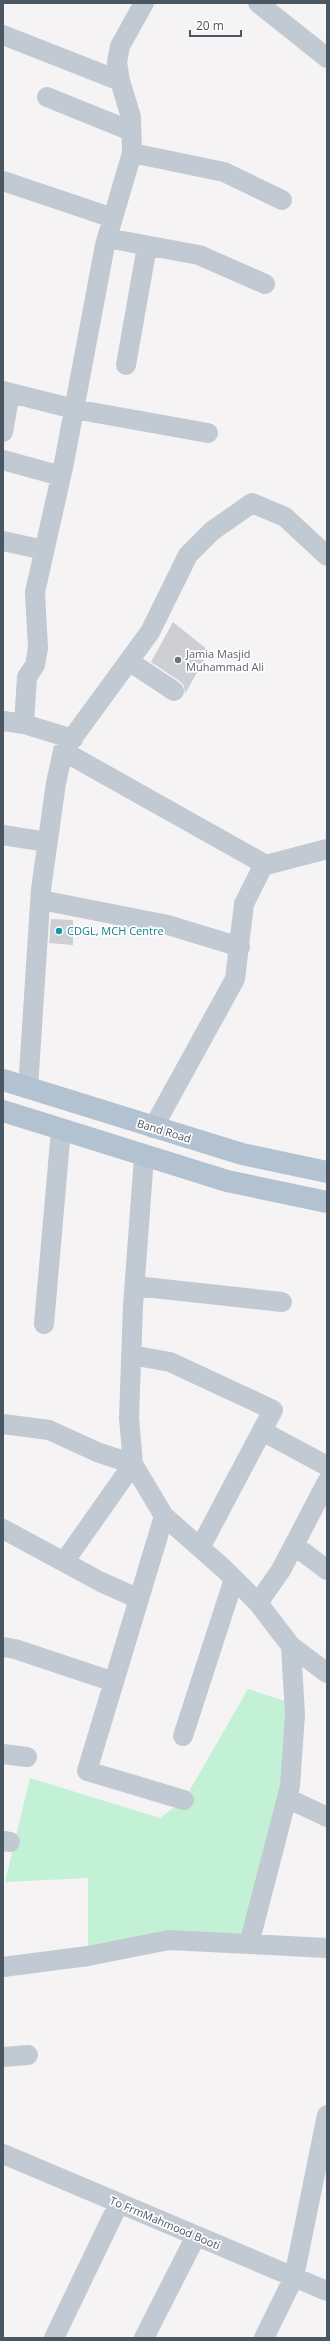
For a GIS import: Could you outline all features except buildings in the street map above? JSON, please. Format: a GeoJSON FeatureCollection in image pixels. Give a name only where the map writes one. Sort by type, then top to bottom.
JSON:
{"type":"FeatureCollection","features":[{"type":"Feature","properties":{"kind":"main road","name":"Band Road"},"geometry":{"type":"LineString","coordinates":[[3,1080],[152,1128],[242,1154],[327,1172]]}},
{"type":"Feature","properties":{"kind":"main road"},"geometry":{"type":"LineString","coordinates":[[3,1111],[144,1157],[227,1181],[327,1202]]}},
{"type":"Feature","properties":{"kind":"street"},"geometry":{"type":"LineString","coordinates":[[258,3],[280,9],[327,58]]}},
{"type":"Feature","properties":{"kind":"street"},"geometry":{"type":"LineString","coordinates":[[24,724],[27,678],[35,665],[38,648],[35,592],[74,409],[108,238],[132,153],[131,117],[120,81],[117,62],[120,46],[139,5]]}},
{"type":"Feature","properties":{"kind":"street"},"geometry":{"type":"LineString","coordinates":[[3,35],[120,81]]}},
{"type":"Feature","properties":{"kind":"street"},"geometry":{"type":"LineString","coordinates":[[47,97],[131,131]]}},
{"type":"Feature","properties":{"kind":"street"},"geometry":{"type":"LineString","coordinates":[[132,153],[224,172],[282,200]]}},
{"type":"Feature","properties":{"kind":"street"},"geometry":{"type":"LineString","coordinates":[[3,181],[113,218]]}},
{"type":"Feature","properties":{"kind":"street"},"geometry":{"type":"LineString","coordinates":[[108,238],[199,255],[265,284]]}},
{"type":"Feature","properties":{"kind":"street"},"geometry":{"type":"LineString","coordinates":[[126,365],[148,246]]}},
{"type":"Feature","properties":{"kind":"street"},"geometry":{"type":"LineString","coordinates":[[3,432],[7,392],[74,409],[208,433]]}},
{"type":"Feature","properties":{"kind":"street"},"geometry":{"type":"LineString","coordinates":[[3,460],[60,476]]}},
{"type":"Feature","properties":{"kind":"street"},"geometry":{"type":"LineString","coordinates":[[28,1088],[41,900],[47,842],[68,745],[130,662],[150,632],[188,555],[212,531],[252,503],[285,517],[327,556]]}},
{"type":"Feature","properties":{"kind":"street"},"geometry":{"type":"LineString","coordinates":[[3,541],[44,550]]}},
{"type":"Feature","properties":{"kind":"street"},"geometry":{"type":"LineString","coordinates":[[130,662],[174,690]]}},
{"type":"Feature","properties":{"kind":"street"},"geometry":{"type":"LineString","coordinates":[[3,720],[24,724],[68,745],[266,865]]}},
{"type":"Feature","properties":{"kind":"street"},"geometry":{"type":"LineString","coordinates":[[3,835],[47,842]]}},
{"type":"Feature","properties":{"kind":"street"},"geometry":{"type":"LineString","coordinates":[[152,1128],[235,979],[244,904],[262,868],[266,865],[327,849]]}},
{"type":"Feature","properties":{"kind":"street"},"geometry":{"type":"LineString","coordinates":[[41,900],[168,925],[240,947]]}},
{"type":"Feature","properties":{"kind":"street"},"geometry":{"type":"LineString","coordinates":[[44,1324],[61,1130]]}},
{"type":"Feature","properties":{"kind":"street"},"geometry":{"type":"LineString","coordinates":[[144,1157],[131,1355],[129,1418],[133,1464],[164,1516],[234,1579],[258,1603],[291,1646],[327,1673]]}},
{"type":"Feature","properties":{"kind":"street"},"geometry":{"type":"LineString","coordinates":[[135,1286],[282,1302]]}},
{"type":"Feature","properties":{"kind":"street"},"geometry":{"type":"LineString","coordinates":[[131,1355],[170,1362],[272,1410],[200,1548]]}},
{"type":"Feature","properties":{"kind":"street"},"geometry":{"type":"LineString","coordinates":[[3,1424],[49,1430],[97,1452],[133,1464]]}},
{"type":"Feature","properties":{"kind":"street"},"geometry":{"type":"LineString","coordinates":[[262,1431],[327,1466]]}},
{"type":"Feature","properties":{"kind":"street"},"geometry":{"type":"LineString","coordinates":[[64,1562],[133,1464]]}},
{"type":"Feature","properties":{"kind":"street"},"geometry":{"type":"LineString","coordinates":[[258,1603],[281,1570],[327,1482]]}},
{"type":"Feature","properties":{"kind":"street"},"geometry":{"type":"LineString","coordinates":[[164,1516],[87,1771],[184,1800]]}},
{"type":"Feature","properties":{"kind":"street"},"geometry":{"type":"LineString","coordinates":[[3,1529],[64,1562],[139,1599]]}},
{"type":"Feature","properties":{"kind":"street"},"geometry":{"type":"LineString","coordinates":[[294,1545],[327,1570]]}},
{"type":"Feature","properties":{"kind":"street"},"geometry":{"type":"LineString","coordinates":[[183,1736],[234,1579]]}},
{"type":"Feature","properties":{"kind":"street"},"geometry":{"type":"LineString","coordinates":[[249,1944],[290,1786],[295,1715],[291,1646]]}},
{"type":"Feature","properties":{"kind":"street"},"geometry":{"type":"LineString","coordinates":[[3,1647],[15,1649],[114,1682]]}},
{"type":"Feature","properties":{"kind":"street"},"geometry":{"type":"LineString","coordinates":[[3,1754],[27,1757]]}},
{"type":"Feature","properties":{"kind":"street"},"geometry":{"type":"LineString","coordinates":[[287,1798],[327,1817]]}},
{"type":"Feature","properties":{"kind":"street"},"geometry":{"type":"LineString","coordinates":[[3,1967],[88,1956],[169,1940],[327,1948]]}},
{"type":"Feature","properties":{"kind":"street"},"geometry":{"type":"LineString","coordinates":[[3,2057],[28,2055]]}},
{"type":"Feature","properties":{"kind":"street"},"geometry":{"type":"LineString","coordinates":[[264,2338],[294,2277],[327,2115]]}},
{"type":"Feature","properties":{"kind":"street","name":"To FrmMahmood Booti"},"geometry":{"type":"LineString","coordinates":[[3,2154],[327,2291]]}},
{"type":"Feature","properties":{"kind":"street"},"geometry":{"type":"LineString","coordinates":[[54,2338],[119,2203]]}},
{"type":"Feature","properties":{"kind":"street"},"geometry":{"type":"LineString","coordinates":[[144,2338],[196,2236]]}},
{"type":"Feature","properties":{"kind":"green space"},"geometry":{"type":"Polygon","coordinates":[[[248,1689],[294,1704],[295,1715],[249,1944],[88,1956],[88,1878],[5,1882],[30,1778],[160,1818],[184,1800],[248,1689]]]}},
{"type":"Feature","properties":{"kind":"place","name":"Jamia Masjid Muhammad Ali"},"geometry":{"type":"Point","coordinates":[178,660]}},
{"type":"Feature","properties":{"kind":"place","name":"CDGL, MCH Centre"},"geometry":{"type":"Point","coordinates":[59,931]}}]}
